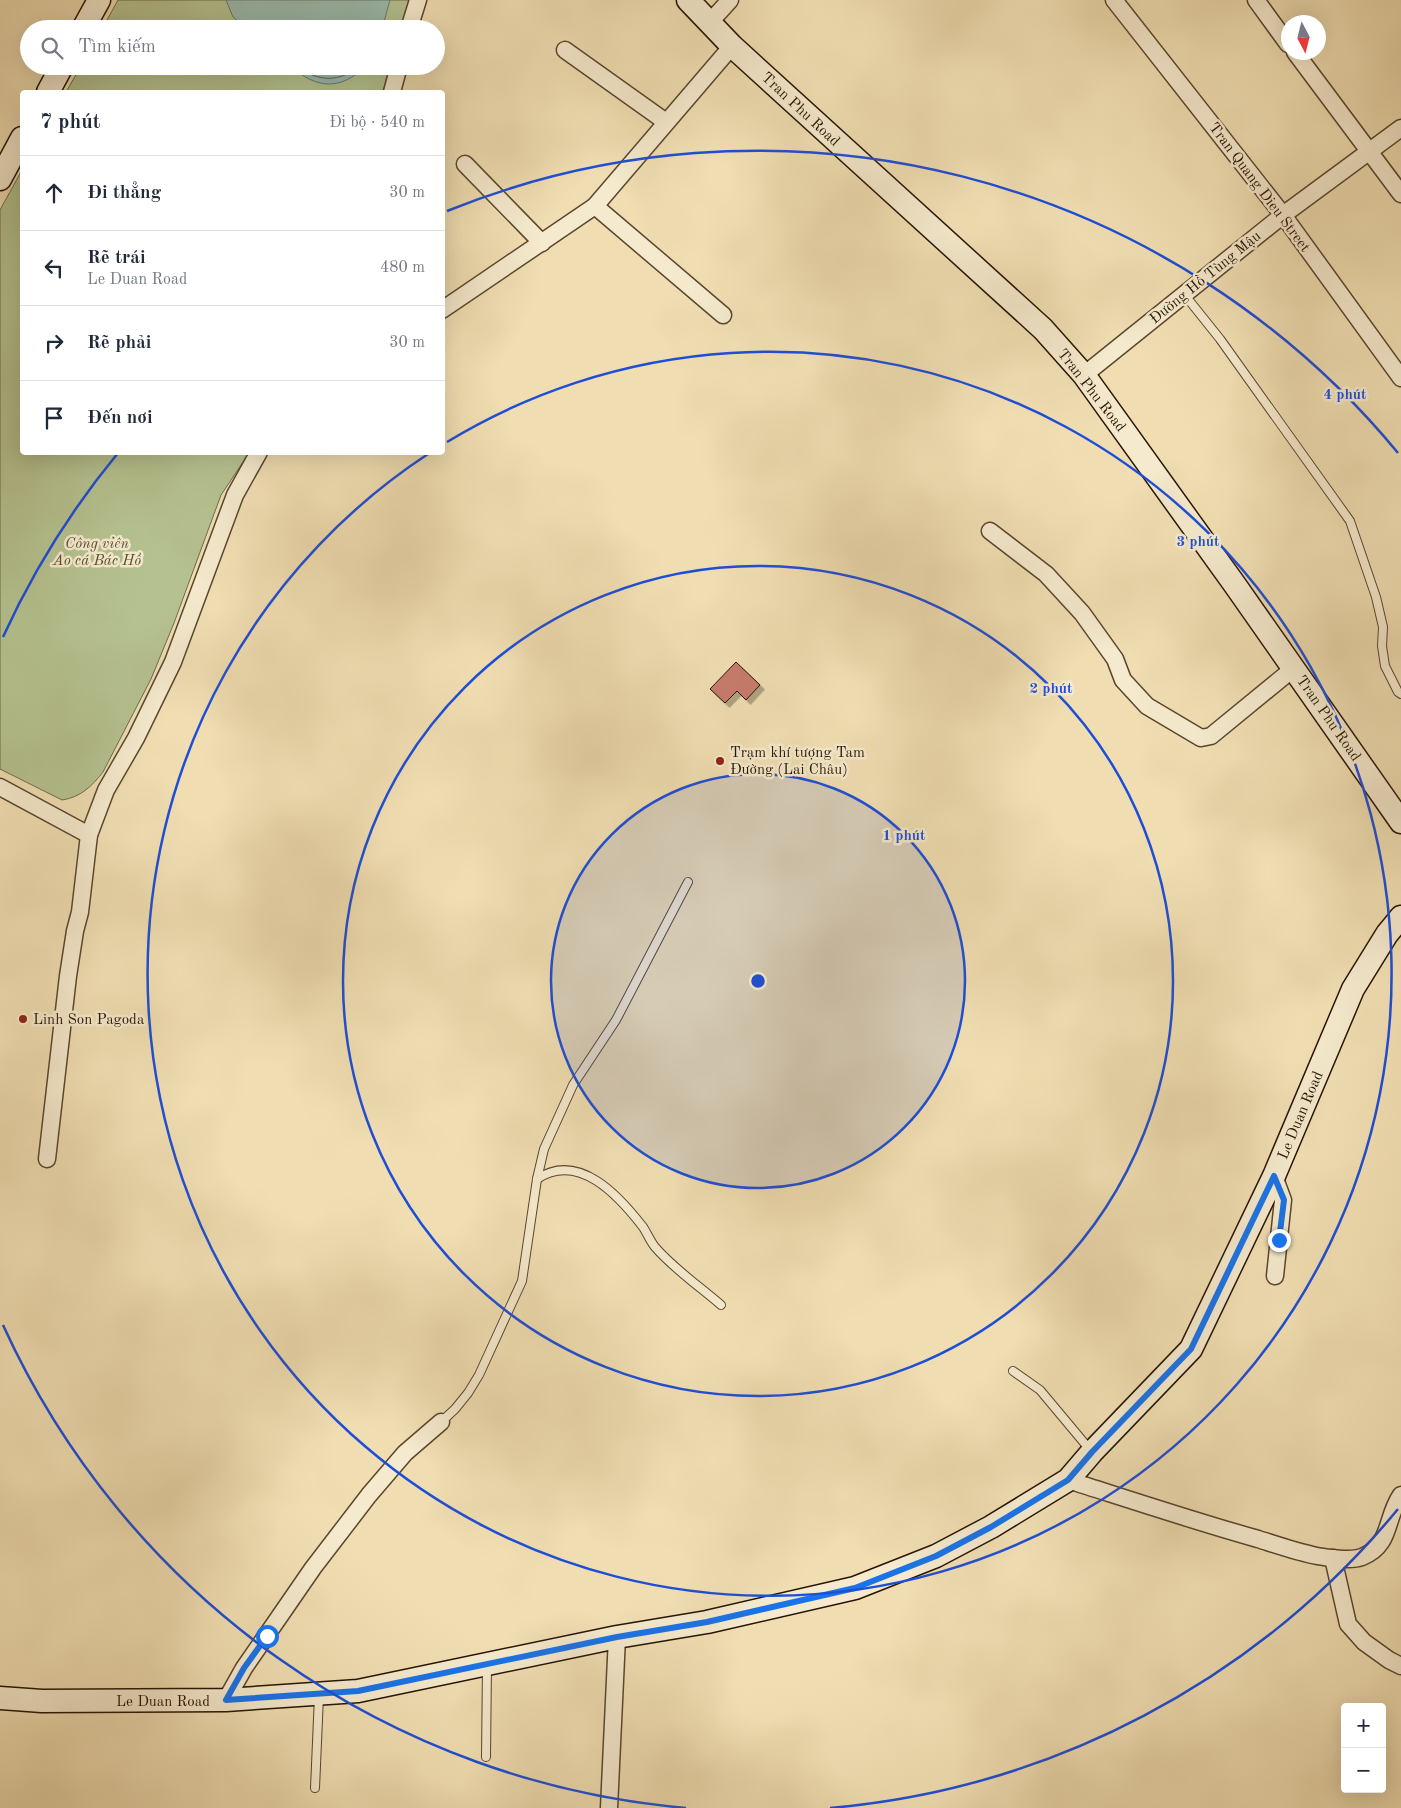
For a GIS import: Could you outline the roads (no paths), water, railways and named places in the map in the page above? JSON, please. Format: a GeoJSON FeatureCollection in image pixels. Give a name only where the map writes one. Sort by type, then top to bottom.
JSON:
{"type":"FeatureCollection","features":[{"type":"Feature","properties":{"kind":"main road"},"geometry":{"type":"LineString","coordinates":[[88,20],[99,0]]}},
{"type":"Feature","properties":{"kind":"main road","name":"Tran Phu Road"},"geometry":{"type":"LineString","coordinates":[[688,0],[732,46],[1043,329],[1084,375],[1294,668],[1401,822]]}},
{"type":"Feature","properties":{"kind":"main road"},"geometry":{"type":"LineString","coordinates":[[49,90],[57,75]]}},
{"type":"Feature","properties":{"kind":"main road"},"geometry":{"type":"LineString","coordinates":[[0,179],[20,142]]}},
{"type":"Feature","properties":{"kind":"main road","name":"Le Duan Road"},"geometry":{"type":"LineString","coordinates":[[0,1698],[42,1701],[226,1700],[358,1691],[617,1637],[707,1622],[855,1588],[936,1556],[991,1527],[1068,1480],[1092,1452],[1191,1349],[1274,1176],[1353,989],[1387,934],[1401,917]]}},
{"type":"Feature","properties":{"kind":"street"},"geometry":{"type":"LineString","coordinates":[[412,20],[418,0]]}},
{"type":"Feature","properties":{"kind":"street"},"geometry":{"type":"LineString","coordinates":[[710,22],[730,0]]}},
{"type":"Feature","properties":{"kind":"street","name":"Tran Quang Dieu Street"},"geometry":{"type":"LineString","coordinates":[[1114,0],[1283,215],[1401,378]]}},
{"type":"Feature","properties":{"kind":"street"},"geometry":{"type":"LineString","coordinates":[[1256,0],[1281,34]]}},
{"type":"Feature","properties":{"kind":"street"},"geometry":{"type":"LineString","coordinates":[[445,308],[595,206],[732,46]]}},
{"type":"Feature","properties":{"kind":"street"},"geometry":{"type":"LineString","coordinates":[[565,50],[666,122]]}},
{"type":"Feature","properties":{"kind":"street"},"geometry":{"type":"LineString","coordinates":[[1301,60],[1401,194]]}},
{"type":"Feature","properties":{"kind":"street"},"geometry":{"type":"LineString","coordinates":[[393,90],[397,75]]}},
{"type":"Feature","properties":{"kind":"street","name":"Đường Hồ Tùng Mậu"},"geometry":{"type":"LineString","coordinates":[[1084,375],[1283,215],[1401,128]]}},
{"type":"Feature","properties":{"kind":"street"},"geometry":{"type":"LineString","coordinates":[[465,164],[542,243]]}},
{"type":"Feature","properties":{"kind":"street"},"geometry":{"type":"LineString","coordinates":[[595,206],[722,314]]}},
{"type":"Feature","properties":{"kind":"street"},"geometry":{"type":"LineString","coordinates":[[47,1159],[68,976],[80,912],[89,835],[106,790],[136,738],[173,662],[236,495],[257,455]]}},
{"type":"Feature","properties":{"kind":"street"},"geometry":{"type":"LineString","coordinates":[[990,531],[1046,574],[1082,613],[1115,659],[1123,680],[1147,706],[1201,738],[1212,736],[1294,668]]}},
{"type":"Feature","properties":{"kind":"street"},"geometry":{"type":"LineString","coordinates":[[0,787],[89,835]]}},
{"type":"Feature","properties":{"kind":"street"},"geometry":{"type":"LineString","coordinates":[[1274,1176],[1284,1200],[1275,1276]]}},
{"type":"Feature","properties":{"kind":"street"},"geometry":{"type":"LineString","coordinates":[[226,1700],[244,1668],[313,1568],[369,1495],[405,1453],[441,1422]]}},
{"type":"Feature","properties":{"kind":"street"},"geometry":{"type":"LineString","coordinates":[[1068,1480],[1235,1533],[1317,1556],[1333,1558],[1361,1558],[1376,1548],[1388,1532],[1390,1517],[1401,1495]]}},
{"type":"Feature","properties":{"kind":"street"},"geometry":{"type":"LineString","coordinates":[[1333,1558],[1348,1624],[1364,1642],[1401,1666]]}},
{"type":"Feature","properties":{"kind":"street"},"geometry":{"type":"LineString","coordinates":[[609,1808],[617,1637]]}},
{"type":"Feature","properties":{"kind":"lane"},"geometry":{"type":"LineString","coordinates":[[1184,294],[1220,339],[1350,521],[1376,597],[1383,627],[1382,646],[1385,666],[1398,692],[1401,694]]}},
{"type":"Feature","properties":{"kind":"lane"},"geometry":{"type":"LineString","coordinates":[[441,1422],[468,1393],[479,1375],[522,1281],[537,1180],[544,1149],[574,1085],[616,1020],[688,882]]}},
{"type":"Feature","properties":{"kind":"lane"},"geometry":{"type":"LineString","coordinates":[[537,1180],[546,1173],[560,1170],[582,1172],[606,1187],[644,1228],[653,1246],[721,1305]]}},
{"type":"Feature","properties":{"kind":"lane"},"geometry":{"type":"LineString","coordinates":[[1013,1371],[1040,1390],[1092,1452]]}},
{"type":"Feature","properties":{"kind":"lane"},"geometry":{"type":"LineString","coordinates":[[486,1757],[487,1664]]}},
{"type":"Feature","properties":{"kind":"lane"},"geometry":{"type":"LineString","coordinates":[[316,1788],[319,1694]]}},
{"type":"Feature","properties":{"kind":"water"},"geometry":{"type":"Polygon","coordinates":[[[226,0],[390,0],[384,20],[236,20],[233,17],[226,0]]]}},
{"type":"Feature","properties":{"kind":"water"},"geometry":{"type":"Polygon","coordinates":[[[302,75],[354,75],[347,80],[328,84],[302,75]]]}},
{"type":"Feature","properties":{"kind":"place","name":"Trạm khí tượng Tam Đường (Lai Châu)"},"geometry":{"type":"Point","coordinates":[720,761]}},
{"type":"Feature","properties":{"kind":"place","name":"Linh Son Pagoda"},"geometry":{"type":"Point","coordinates":[23,1019]}},
{"type":"Feature","properties":{"kind":"park label","name":"Công viên Ao cá Bác Hồ"},"geometry":{"type":"Point","coordinates":[97,552]}}]}
